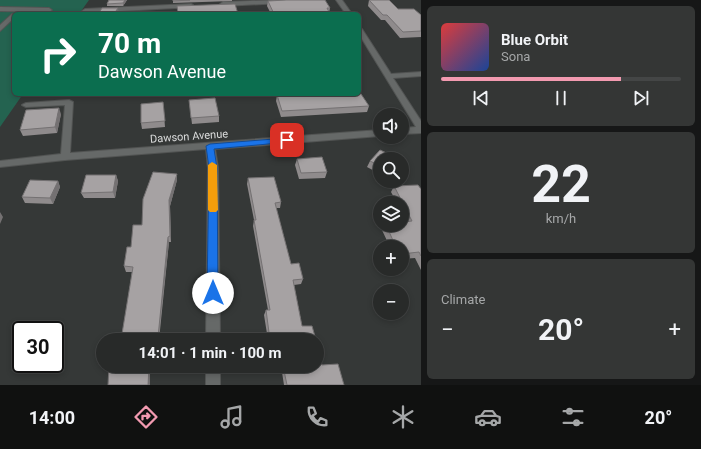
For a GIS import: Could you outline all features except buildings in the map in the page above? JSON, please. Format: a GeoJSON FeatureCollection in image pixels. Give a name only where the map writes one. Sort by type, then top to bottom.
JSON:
{"type":"FeatureCollection","features":[{"type":"Feature","properties":{"kind":"street"},"geometry":{"type":"LineString","coordinates":[[146,8],[149,0]]}},
{"type":"Feature","properties":{"kind":"street"},"geometry":{"type":"LineString","coordinates":[[339,0],[348,12]]}},
{"type":"Feature","properties":{"kind":"street"},"geometry":{"type":"LineString","coordinates":[[216,5],[287,1]]}},
{"type":"Feature","properties":{"kind":"street"},"geometry":{"type":"LineString","coordinates":[[85,11],[201,5]]}},
{"type":"Feature","properties":{"kind":"street"},"geometry":{"type":"LineString","coordinates":[[0,9],[18,11],[49,10]]}},
{"type":"Feature","properties":{"kind":"street"},"geometry":{"type":"LineString","coordinates":[[0,29],[12,17]]}},
{"type":"Feature","properties":{"kind":"street"},"geometry":{"type":"LineString","coordinates":[[361,32],[421,129],[409,130]]}},
{"type":"Feature","properties":{"kind":"street"},"geometry":{"type":"LineString","coordinates":[[388,76],[421,74]]}},
{"type":"Feature","properties":{"kind":"street"},"geometry":{"type":"LineString","coordinates":[[26,105],[69,102],[65,157]]}},
{"type":"Feature","properties":{"kind":"street","name":"Dawson Avenue"},"geometry":{"type":"LineString","coordinates":[[0,164],[65,157],[373,134]]}},
{"type":"Feature","properties":{"kind":"street"},"geometry":{"type":"LineString","coordinates":[[210,146],[213,168],[213,333]]}},
{"type":"Feature","properties":{"kind":"street"},"geometry":{"type":"LineString","coordinates":[[213,373],[213,385]]}},
{"type":"Feature","properties":{"kind":"green space"},"geometry":{"type":"Polygon","coordinates":[[[0,0],[89,0],[80,12],[12,12],[12,96],[22,96],[0,127],[0,0]]]}},
{"type":"Feature","properties":{"kind":"slow traffic"},"geometry":{"type":"LineString","coordinates":[[212,165],[213,210]]}},
{"type":"Feature","properties":{"kind":"route"},"geometry":{"type":"LineString","coordinates":[[213,293],[213,168],[210,146],[287,140]]}}]}
